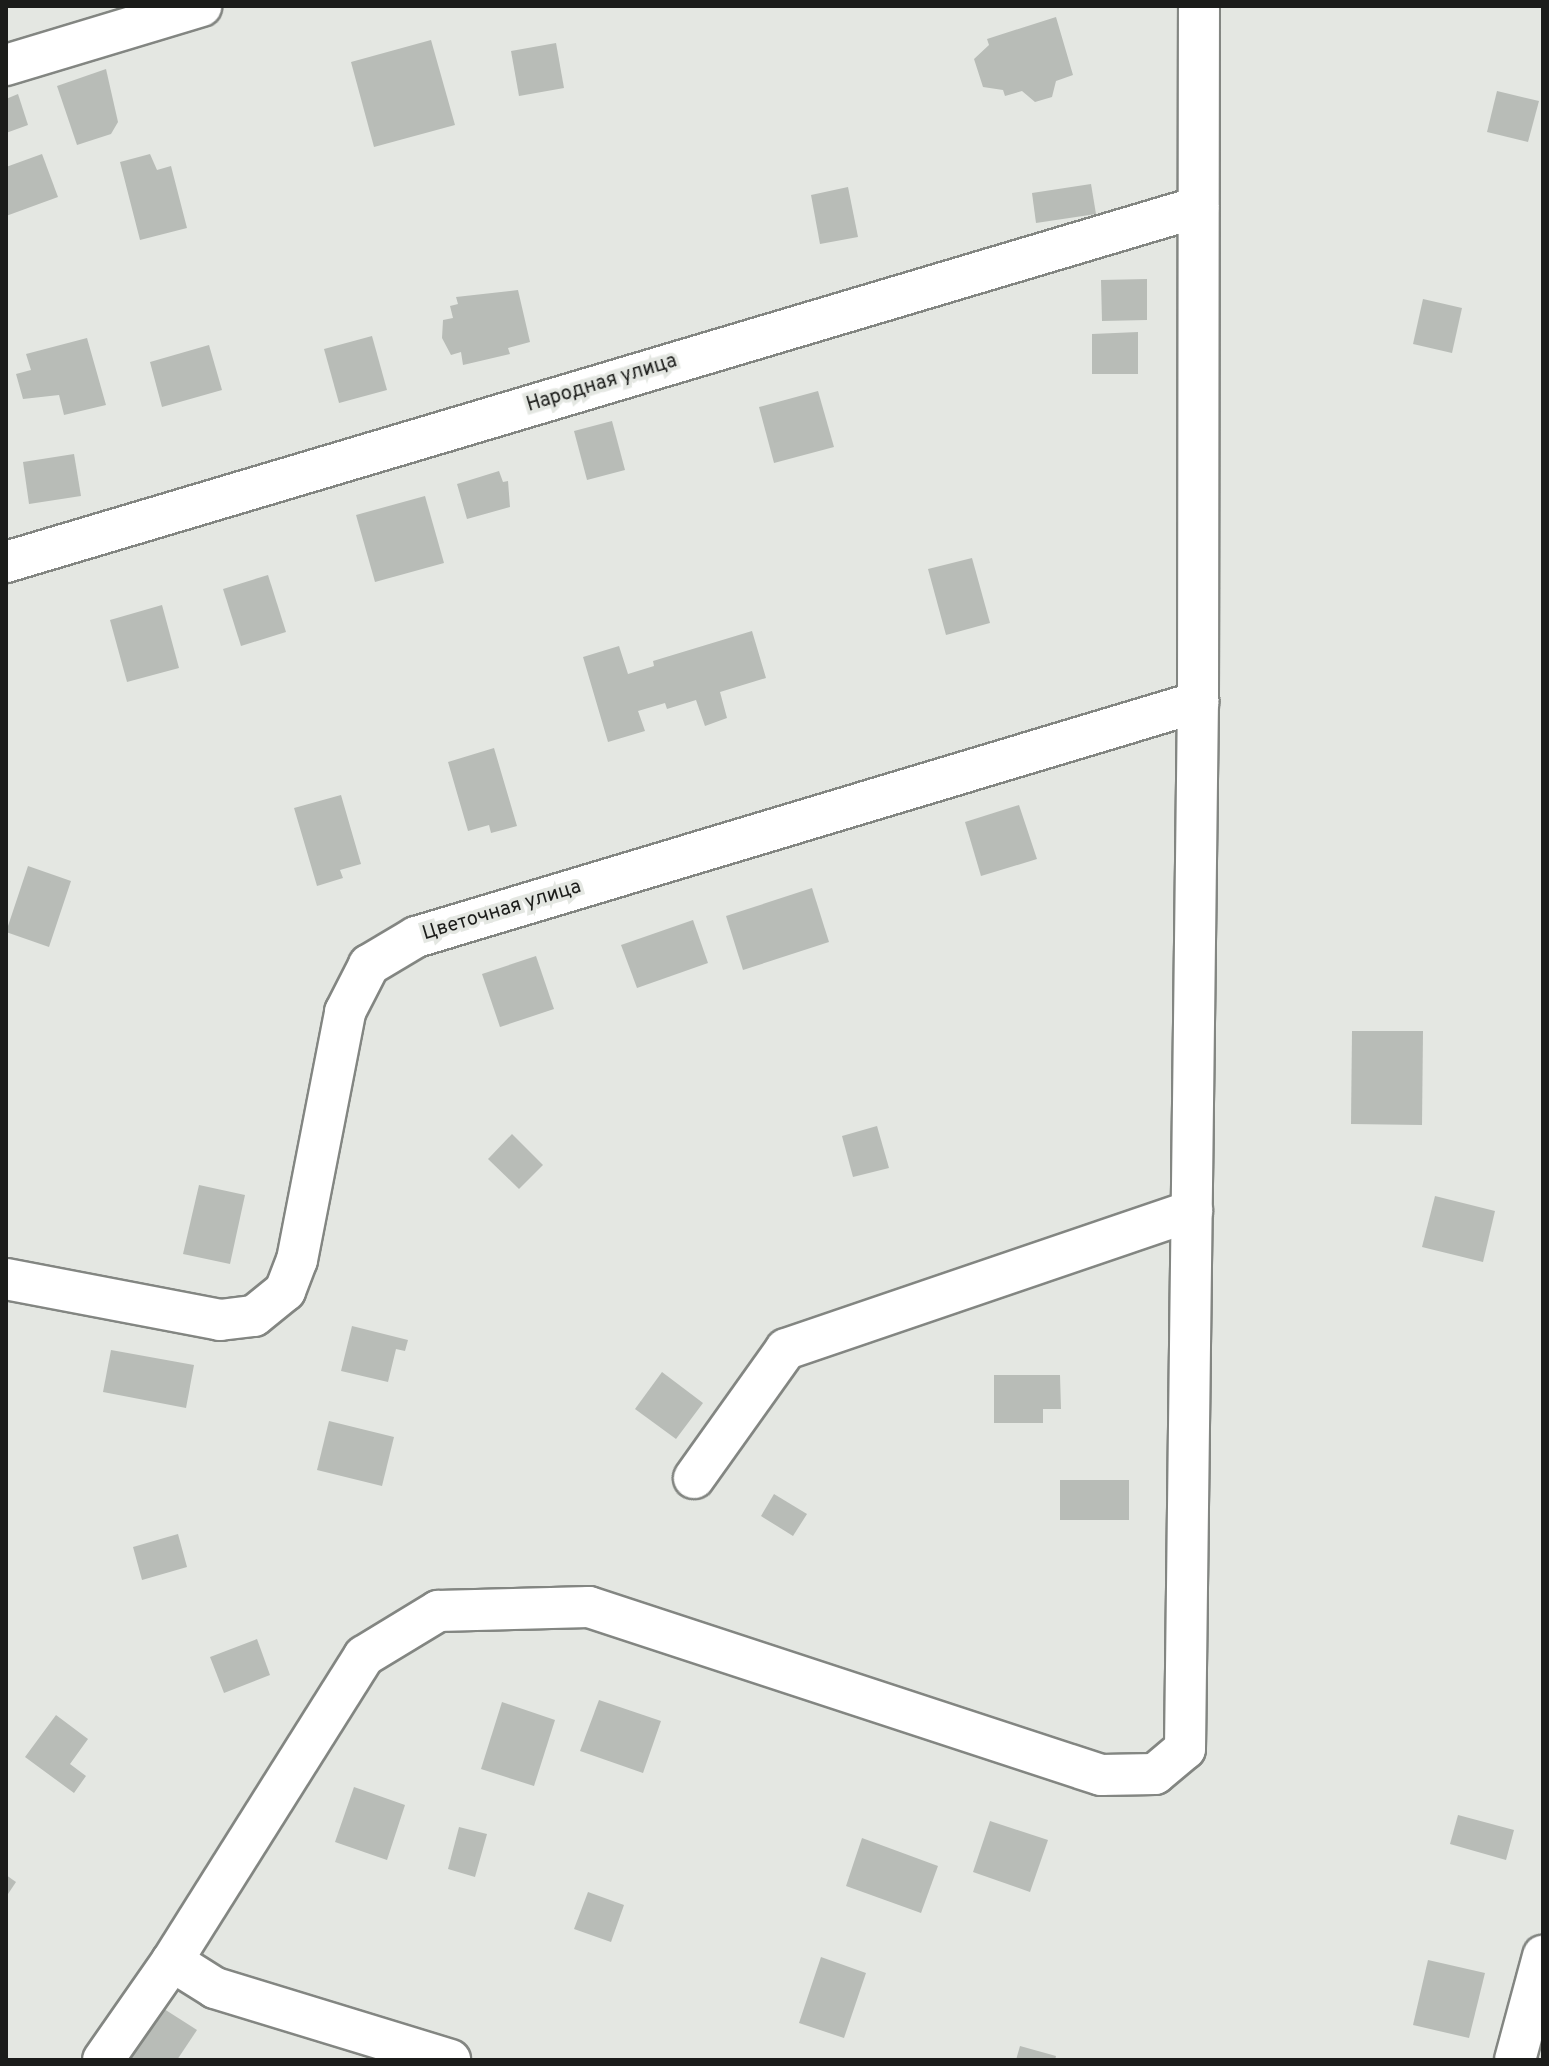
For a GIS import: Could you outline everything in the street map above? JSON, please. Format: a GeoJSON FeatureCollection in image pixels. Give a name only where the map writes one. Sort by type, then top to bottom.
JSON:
{"type":"FeatureCollection","features":[{"type":"Feature","properties":{"kind":"street"},"geometry":{"type":"LineString","coordinates":[[6,65],[201,6]]}},
{"type":"Feature","properties":{"kind":"street"},"geometry":{"type":"LineString","coordinates":[[103,2060],[172,1961],[364,1656],[438,1611],[589,1607],[1101,1775],[1155,1774],[1185,1749],[1198,702],[1199,6]]}},
{"type":"Feature","properties":{"kind":"street","name":"Народная улица"},"geometry":{"type":"LineString","coordinates":[[6,562],[1198,207]]}},
{"type":"Feature","properties":{"kind":"street","name":"Цветочная улица"},"geometry":{"type":"LineString","coordinates":[[6,1279],[220,1320],[254,1316],[285,1291],[297,1260],[345,1012],[369,965],[416,937],[1198,702]]}},
{"type":"Feature","properties":{"kind":"street"},"geometry":{"type":"LineString","coordinates":[[694,1478],[786,1349],[1192,1211]]}},
{"type":"Feature","properties":{"kind":"street"},"geometry":{"type":"LineString","coordinates":[[1515,2060],[1543,1956]]}},
{"type":"Feature","properties":{"kind":"street"},"geometry":{"type":"LineString","coordinates":[[172,1961],[215,1988],[450,2060]]}},
{"type":"Feature","properties":{"kind":"building"},"geometry":{"type":"Polygon","coordinates":[[[1056,17],[1073,75],[1056,81],[1052,97],[1035,102],[1022,91],[1005,96],[1003,90],[983,87],[974,59],[989,45],[987,39],[1056,17]]]}},
{"type":"Feature","properties":{"kind":"building"},"geometry":{"type":"Polygon","coordinates":[[[431,40],[455,125],[374,147],[351,62],[431,40]]]}},
{"type":"Feature","properties":{"kind":"building"},"geometry":{"type":"Polygon","coordinates":[[[556,43],[564,88],[519,96],[511,51],[556,43]]]}},
{"type":"Feature","properties":{"kind":"building"},"geometry":{"type":"Polygon","coordinates":[[[106,69],[118,122],[111,134],[77,145],[57,86],[106,69]]]}},
{"type":"Feature","properties":{"kind":"building"},"geometry":{"type":"Polygon","coordinates":[[[1497,91],[1539,101],[1528,142],[1487,132],[1497,91]]]}},
{"type":"Feature","properties":{"kind":"building"},"geometry":{"type":"Polygon","coordinates":[[[18,94],[28,125],[6,133],[6,99],[18,94]]]}},
{"type":"Feature","properties":{"kind":"building"},"geometry":{"type":"Polygon","coordinates":[[[42,154],[58,197],[6,216],[6,167],[42,154]]]}},
{"type":"Feature","properties":{"kind":"building"},"geometry":{"type":"Polygon","coordinates":[[[150,154],[157,170],[171,166],[187,228],[140,240],[120,162],[150,154]]]}},
{"type":"Feature","properties":{"kind":"building"},"geometry":{"type":"Polygon","coordinates":[[[1091,184],[1096,214],[1036,223],[1032,193],[1091,184]]]}},
{"type":"Feature","properties":{"kind":"building"},"geometry":{"type":"Polygon","coordinates":[[[848,187],[858,237],[820,244],[811,195],[848,187]]]}},
{"type":"Feature","properties":{"kind":"building"},"geometry":{"type":"Polygon","coordinates":[[[1147,279],[1147,320],[1102,321],[1101,280],[1147,279]]]}},
{"type":"Feature","properties":{"kind":"building"},"geometry":{"type":"Polygon","coordinates":[[[518,290],[530,342],[508,348],[510,354],[463,365],[461,352],[451,355],[442,338],[443,320],[453,318],[450,306],[458,304],[456,297],[518,290]]]}},
{"type":"Feature","properties":{"kind":"building"},"geometry":{"type":"Polygon","coordinates":[[[1423,299],[1462,308],[1452,353],[1413,344],[1423,299]]]}},
{"type":"Feature","properties":{"kind":"building"},"geometry":{"type":"Polygon","coordinates":[[[1138,332],[1138,374],[1092,374],[1092,334],[1138,332]]]}},
{"type":"Feature","properties":{"kind":"building"},"geometry":{"type":"Polygon","coordinates":[[[372,336],[387,390],[339,403],[324,349],[372,336]]]}},
{"type":"Feature","properties":{"kind":"building"},"geometry":{"type":"Polygon","coordinates":[[[87,338],[106,405],[64,415],[59,395],[23,399],[16,374],[31,370],[26,354],[87,338]]]}},
{"type":"Feature","properties":{"kind":"building"},"geometry":{"type":"Polygon","coordinates":[[[209,345],[222,390],[162,407],[150,362],[209,345]]]}},
{"type":"Feature","properties":{"kind":"building"},"geometry":{"type":"Polygon","coordinates":[[[818,391],[834,447],[774,463],[759,407],[818,391]]]}},
{"type":"Feature","properties":{"kind":"building"},"geometry":{"type":"Polygon","coordinates":[[[612,421],[625,470],[587,480],[574,431],[612,421]]]}},
{"type":"Feature","properties":{"kind":"building"},"geometry":{"type":"Polygon","coordinates":[[[74,454],[81,496],[29,504],[23,462],[74,454]]]}},
{"type":"Feature","properties":{"kind":"building"},"geometry":{"type":"Polygon","coordinates":[[[499,471],[503,482],[508,481],[510,507],[467,519],[457,484],[499,471]]]}},
{"type":"Feature","properties":{"kind":"building"},"geometry":{"type":"Polygon","coordinates":[[[425,496],[444,563],[375,582],[356,515],[425,496]]]}},
{"type":"Feature","properties":{"kind":"building"},"geometry":{"type":"Polygon","coordinates":[[[972,558],[990,623],[946,635],[928,569],[972,558]]]}},
{"type":"Feature","properties":{"kind":"building"},"geometry":{"type":"Polygon","coordinates":[[[268,575],[286,632],[241,646],[223,589],[268,575]]]}},
{"type":"Feature","properties":{"kind":"building"},"geometry":{"type":"Polygon","coordinates":[[[162,605],[179,668],[127,682],[110,620],[162,605]]]}},
{"type":"Feature","properties":{"kind":"building"},"geometry":{"type":"Polygon","coordinates":[[[752,631],[766,678],[720,692],[727,718],[705,726],[696,700],[667,709],[665,703],[638,711],[645,731],[608,742],[583,657],[619,646],[628,674],[654,666],[653,661],[752,631]]]}},
{"type":"Feature","properties":{"kind":"building"},"geometry":{"type":"Polygon","coordinates":[[[494,748],[517,826],[491,833],[489,825],[468,831],[448,762],[494,748]]]}},
{"type":"Feature","properties":{"kind":"building"},"geometry":{"type":"Polygon","coordinates":[[[341,795],[361,864],[340,870],[343,878],[317,886],[294,808],[341,795]]]}},
{"type":"Feature","properties":{"kind":"building"},"geometry":{"type":"Polygon","coordinates":[[[1019,805],[1037,859],[981,876],[965,822],[1019,805]]]}},
{"type":"Feature","properties":{"kind":"building"},"geometry":{"type":"Polygon","coordinates":[[[28,866],[71,881],[49,947],[6,932],[28,866]]]}},
{"type":"Feature","properties":{"kind":"building"},"geometry":{"type":"Polygon","coordinates":[[[812,888],[829,942],[743,970],[726,916],[812,888]]]}},
{"type":"Feature","properties":{"kind":"building"},"geometry":{"type":"Polygon","coordinates":[[[693,920],[708,963],[637,988],[621,945],[693,920]]]}},
{"type":"Feature","properties":{"kind":"building"},"geometry":{"type":"Polygon","coordinates":[[[536,956],[554,1009],[500,1027],[482,974],[536,956]]]}},
{"type":"Feature","properties":{"kind":"building"},"geometry":{"type":"Polygon","coordinates":[[[1352,1031],[1423,1031],[1422,1125],[1351,1124],[1352,1031]]]}},
{"type":"Feature","properties":{"kind":"building"},"geometry":{"type":"Polygon","coordinates":[[[877,1126],[889,1168],[853,1177],[842,1136],[877,1126]]]}},
{"type":"Feature","properties":{"kind":"building"},"geometry":{"type":"Polygon","coordinates":[[[512,1134],[543,1165],[519,1189],[488,1159],[512,1134]]]}},
{"type":"Feature","properties":{"kind":"building"},"geometry":{"type":"Polygon","coordinates":[[[199,1185],[245,1195],[230,1264],[183,1254],[199,1185]]]}},
{"type":"Feature","properties":{"kind":"building"},"geometry":{"type":"Polygon","coordinates":[[[1435,1196],[1495,1211],[1483,1262],[1422,1247],[1435,1196]]]}},
{"type":"Feature","properties":{"kind":"building"},"geometry":{"type":"Polygon","coordinates":[[[352,1326],[408,1340],[405,1351],[396,1349],[388,1382],[341,1371],[352,1326]]]}},
{"type":"Feature","properties":{"kind":"building"},"geometry":{"type":"Polygon","coordinates":[[[111,1350],[194,1365],[186,1408],[103,1392],[111,1350]]]}},
{"type":"Feature","properties":{"kind":"building"},"geometry":{"type":"Polygon","coordinates":[[[662,1372],[703,1403],[676,1439],[635,1409],[662,1372]]]}},
{"type":"Feature","properties":{"kind":"building"},"geometry":{"type":"Polygon","coordinates":[[[994,1375],[1060,1375],[1061,1409],[1043,1409],[1043,1423],[994,1423],[994,1375]]]}},
{"type":"Feature","properties":{"kind":"building"},"geometry":{"type":"Polygon","coordinates":[[[329,1421],[394,1437],[382,1486],[317,1470],[329,1421]]]}},
{"type":"Feature","properties":{"kind":"building"},"geometry":{"type":"Polygon","coordinates":[[[1060,1480],[1129,1480],[1129,1520],[1060,1520],[1060,1480]]]}},
{"type":"Feature","properties":{"kind":"building"},"geometry":{"type":"Polygon","coordinates":[[[774,1494],[807,1514],[793,1536],[761,1516],[774,1494]]]}},
{"type":"Feature","properties":{"kind":"building"},"geometry":{"type":"Polygon","coordinates":[[[178,1534],[187,1567],[142,1580],[133,1547],[178,1534]]]}},
{"type":"Feature","properties":{"kind":"building"},"geometry":{"type":"Polygon","coordinates":[[[257,1639],[270,1675],[224,1693],[210,1657],[257,1639]]]}},
{"type":"Feature","properties":{"kind":"building"},"geometry":{"type":"Polygon","coordinates":[[[599,1700],[661,1721],[643,1773],[580,1751],[599,1700]]]}},
{"type":"Feature","properties":{"kind":"building"},"geometry":{"type":"Polygon","coordinates":[[[502,1702],[555,1720],[534,1786],[481,1769],[502,1702]]]}},
{"type":"Feature","properties":{"kind":"building"},"geometry":{"type":"Polygon","coordinates":[[[56,1715],[88,1739],[70,1764],[86,1776],[74,1793],[25,1757],[56,1715]]]}},
{"type":"Feature","properties":{"kind":"building"},"geometry":{"type":"Polygon","coordinates":[[[354,1787],[405,1805],[387,1860],[335,1842],[354,1787]]]}},
{"type":"Feature","properties":{"kind":"building"},"geometry":{"type":"Polygon","coordinates":[[[1458,1815],[1514,1830],[1506,1860],[1450,1844],[1458,1815]]]}},
{"type":"Feature","properties":{"kind":"building"},"geometry":{"type":"Polygon","coordinates":[[[990,1821],[1048,1840],[1030,1892],[973,1872],[990,1821]]]}},
{"type":"Feature","properties":{"kind":"building"},"geometry":{"type":"Polygon","coordinates":[[[459,1827],[487,1834],[475,1877],[448,1869],[459,1827]]]}},
{"type":"Feature","properties":{"kind":"building"},"geometry":{"type":"Polygon","coordinates":[[[862,1838],[938,1866],[921,1913],[846,1886],[862,1838]]]}},
{"type":"Feature","properties":{"kind":"building"},"geometry":{"type":"Polygon","coordinates":[[[6,1875],[16,1882],[6,1897],[6,1875]]]}},
{"type":"Feature","properties":{"kind":"building"},"geometry":{"type":"Polygon","coordinates":[[[588,1892],[624,1905],[611,1942],[574,1929],[588,1892]]]}},
{"type":"Feature","properties":{"kind":"building"},"geometry":{"type":"Polygon","coordinates":[[[821,1957],[866,1973],[844,2038],[799,2023],[821,1957]]]}},
{"type":"Feature","properties":{"kind":"building"},"geometry":{"type":"Polygon","coordinates":[[[1428,1960],[1485,1973],[1469,2038],[1413,2025],[1428,1960]]]}},
{"type":"Feature","properties":{"kind":"building"},"geometry":{"type":"Polygon","coordinates":[[[161,2007],[197,2030],[177,2060],[136,2060],[129,2056],[161,2007]]]}},
{"type":"Feature","properties":{"kind":"building"},"geometry":{"type":"Polygon","coordinates":[[[1020,2046],[1056,2056],[1055,2060],[1016,2060],[1020,2046]]]}}]}
